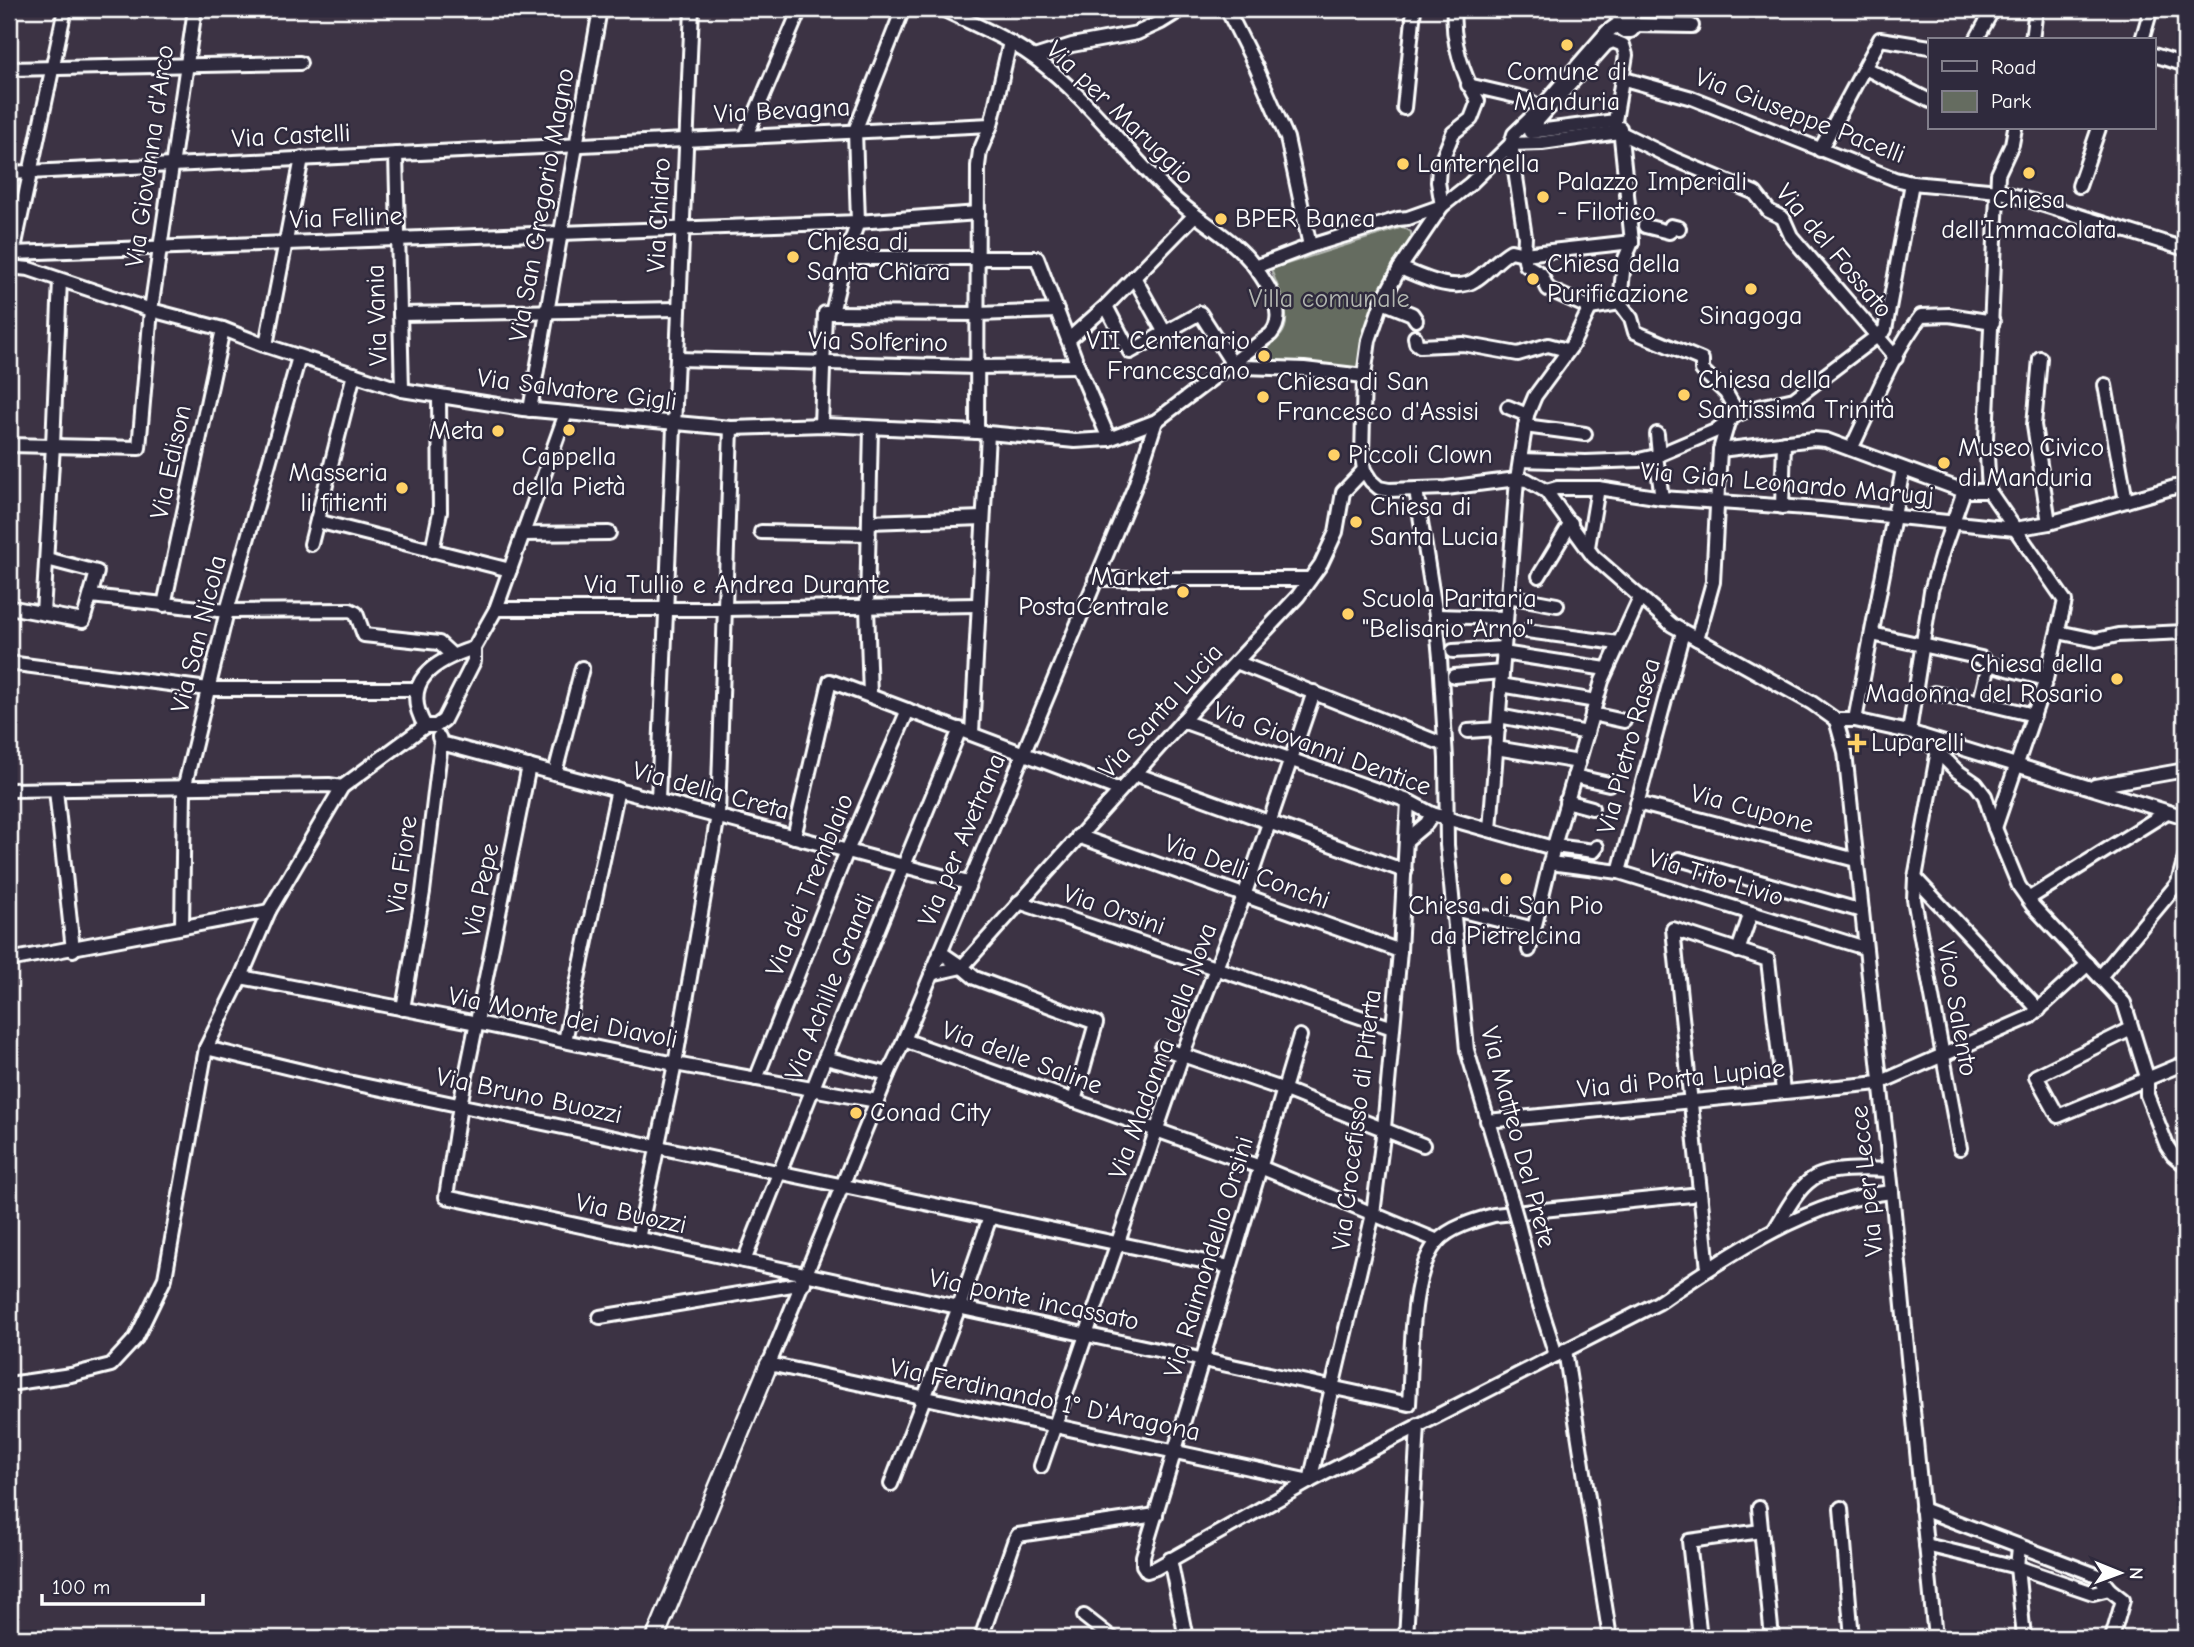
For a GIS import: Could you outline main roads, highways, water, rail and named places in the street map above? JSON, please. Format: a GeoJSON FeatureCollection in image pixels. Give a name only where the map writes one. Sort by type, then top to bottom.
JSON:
{"type":"FeatureCollection","features":[{"type":"Feature","properties":{"kind":"main road"},"geometry":{"type":"LineString","coordinates":[[655,1638],[769,1364]]}},
{"type":"Feature","properties":{"kind":"place","name":"Comune di Manduria"},"geometry":{"type":"Point","coordinates":[1567,45]}},
{"type":"Feature","properties":{"kind":"place","name":"Lanternella"},"geometry":{"type":"Point","coordinates":[1403,164]}},
{"type":"Feature","properties":{"kind":"place","name":"Chiesa dell'Immacolata"},"geometry":{"type":"Point","coordinates":[2029,173]}},
{"type":"Feature","properties":{"kind":"place","name":"Palazzo Imperiali - Filotico"},"geometry":{"type":"Point","coordinates":[1543,197]}},
{"type":"Feature","properties":{"kind":"place","name":"BPER Banca"},"geometry":{"type":"Point","coordinates":[1221,219]}},
{"type":"Feature","properties":{"kind":"place","name":"Chiesa di Santa Chiara"},"geometry":{"type":"Point","coordinates":[793,257]}},
{"type":"Feature","properties":{"kind":"place","name":"Chiesa della Purificazione"},"geometry":{"type":"Point","coordinates":[1533,279]}},
{"type":"Feature","properties":{"kind":"place","name":"Sinagoga"},"geometry":{"type":"Point","coordinates":[1751,289]}},
{"type":"Feature","properties":{"kind":"place","name":"VII Centenario Francescano"},"geometry":{"type":"Point","coordinates":[1264,356]}},
{"type":"Feature","properties":{"kind":"place","name":"Chiesa della Santissima Trinità"},"geometry":{"type":"Point","coordinates":[1684,395]}},
{"type":"Feature","properties":{"kind":"place","name":"Chiesa di San Francesco d'Assisi"},"geometry":{"type":"Point","coordinates":[1263,397]}},
{"type":"Feature","properties":{"kind":"place","name":"Cappella della Pietà"},"geometry":{"type":"Point","coordinates":[569,430]}},
{"type":"Feature","properties":{"kind":"place","name":"Meta"},"geometry":{"type":"Point","coordinates":[498,431]}},
{"type":"Feature","properties":{"kind":"place","name":"Piccoli Clown"},"geometry":{"type":"Point","coordinates":[1334,455]}},
{"type":"Feature","properties":{"kind":"place","name":"Museo Civico di Manduria"},"geometry":{"type":"Point","coordinates":[1944,463]}},
{"type":"Feature","properties":{"kind":"place","name":"Masseria li fitienti"},"geometry":{"type":"Point","coordinates":[402,488]}},
{"type":"Feature","properties":{"kind":"place","name":"Chiesa di Santa Lucia"},"geometry":{"type":"Point","coordinates":[1356,522]}},
{"type":"Feature","properties":{"kind":"place","name":"Market PostaCentrale"},"geometry":{"type":"Point","coordinates":[1183,592]}},
{"type":"Feature","properties":{"kind":"place","name":"Scuola Paritaria \"Belisario Arno\""},"geometry":{"type":"Point","coordinates":[1348,614]}},
{"type":"Feature","properties":{"kind":"place","name":"Chiesa della Madonna del Rosario"},"geometry":{"type":"Point","coordinates":[2117,679]}},
{"type":"Feature","properties":{"kind":"place","name":"Luparelli"},"geometry":{"type":"Point","coordinates":[1857,743]}},
{"type":"Feature","properties":{"kind":"place","name":"Chiesa di San Pio da Pietrelcina"},"geometry":{"type":"Point","coordinates":[1506,879]}},
{"type":"Feature","properties":{"kind":"place","name":"Conad City"},"geometry":{"type":"Point","coordinates":[856,1113]}},
{"type":"Feature","properties":{"kind":"park label","name":"Villa comunale"},"geometry":{"type":"Point","coordinates":[1329,299]}}]}
